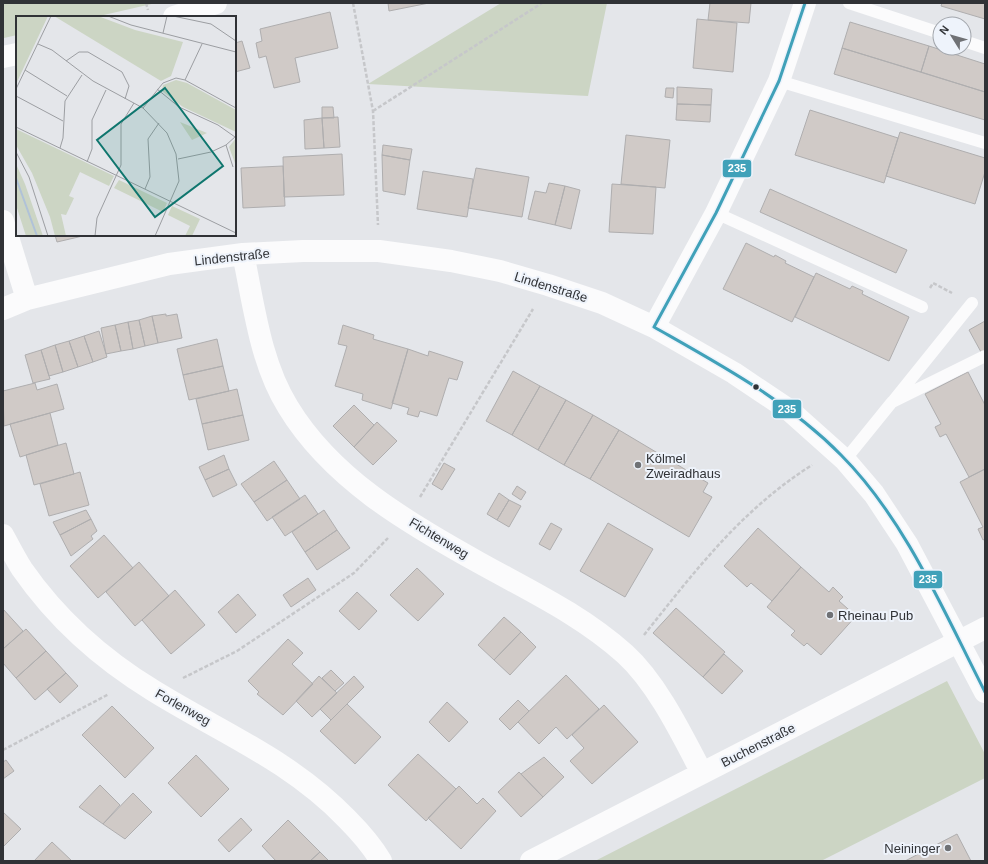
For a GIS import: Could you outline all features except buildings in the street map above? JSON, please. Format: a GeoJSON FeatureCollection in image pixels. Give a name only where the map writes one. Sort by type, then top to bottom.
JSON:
{"type":"FeatureCollection","features":[{"type":"Feature","properties":{"kind":"street"},"geometry":{"type":"LineString","coordinates":[[177,16],[216,3]]}},
{"type":"Feature","properties":{"kind":"street"},"geometry":{"type":"LineString","coordinates":[[654,327],[716,213],[779,81],[805,3]]}},
{"type":"Feature","properties":{"kind":"street"},"geometry":{"type":"LineString","coordinates":[[3,57],[16,54]]}},
{"type":"Feature","properties":{"kind":"street"},"geometry":{"type":"LineString","coordinates":[[3,221],[27,299]]}},
{"type":"Feature","properties":{"kind":"street","name":"Lindenstraße"},"geometry":{"type":"LineString","coordinates":[[3,309],[27,299],[169,264],[244,254],[379,251],[451,261],[500,271],[602,303],[654,327],[734,373],[789,410],[840,455],[874,494],[907,544],[985,692]]}},
{"type":"Feature","properties":{"kind":"street","name":"Fichtenweg"},"geometry":{"type":"LineString","coordinates":[[244,254],[264,349],[272,377],[287,407],[309,438],[335,466],[362,489],[406,519],[477,561],[567,610],[596,630],[627,656],[653,687],[678,728],[702,774]]}},
{"type":"Feature","properties":{"kind":"street","name":"Forlenweg"},"geometry":{"type":"LineString","coordinates":[[3,534],[22,568],[48,602],[81,637],[155,692],[291,770],[329,800],[356,828],[381,861]]}},
{"type":"Feature","properties":{"kind":"street","name":"Buchenstraße"},"geometry":{"type":"LineString","coordinates":[[531,861],[985,628]]}},
{"type":"Feature","properties":{"kind":"lane"},"geometry":{"type":"LineString","coordinates":[[849,3],[932,30]]}},
{"type":"Feature","properties":{"kind":"lane"},"geometry":{"type":"LineString","coordinates":[[972,44],[985,48]]}},
{"type":"Feature","properties":{"kind":"lane"},"geometry":{"type":"LineString","coordinates":[[779,81],[985,143]]}},
{"type":"Feature","properties":{"kind":"lane"},"geometry":{"type":"LineString","coordinates":[[716,213],[922,307]]}},
{"type":"Feature","properties":{"kind":"lane"},"geometry":{"type":"LineString","coordinates":[[840,455],[892,402],[972,303]]}},
{"type":"Feature","properties":{"kind":"lane"},"geometry":{"type":"LineString","coordinates":[[892,402],[985,356]]}},
{"type":"Feature","properties":{"kind":"path"},"geometry":{"type":"LineString","coordinates":[[353,3],[373,110],[379,251]]}},
{"type":"Feature","properties":{"kind":"path"},"geometry":{"type":"LineString","coordinates":[[373,110],[542,3]]}},
{"type":"Feature","properties":{"kind":"path"},"geometry":{"type":"LineString","coordinates":[[922,307],[933,283],[972,303]]}},
{"type":"Feature","properties":{"kind":"path"},"geometry":{"type":"LineString","coordinates":[[155,692],[237,651],[354,573],[406,519],[548,285]]}},
{"type":"Feature","properties":{"kind":"path"},"geometry":{"type":"LineString","coordinates":[[627,656],[700,564],[745,515],[789,479],[840,455]]}},
{"type":"Feature","properties":{"kind":"path"},"geometry":{"type":"LineString","coordinates":[[3,750],[136,679]]}},
{"type":"Feature","properties":{"kind":"green space"},"geometry":{"type":"Polygon","coordinates":[[[3,3],[156,3],[99,16],[16,16],[16,35],[4,38],[3,3]]]}},
{"type":"Feature","properties":{"kind":"green space"},"geometry":{"type":"Polygon","coordinates":[[[501,3],[607,3],[588,96],[368,84],[501,3]]]}},
{"type":"Feature","properties":{"kind":"green space"},"geometry":{"type":"Polygon","coordinates":[[[947,681],[985,754],[985,778],[821,861],[595,861],[947,681]]]}},
{"type":"Feature","properties":{"kind":"transit line","name":"235"},"geometry":{"type":"LineString","coordinates":[[654,327],[716,213],[779,81],[805,3]]}},
{"type":"Feature","properties":{"kind":"transit line","name":"235"},"geometry":{"type":"LineString","coordinates":[[654,327],[728,370],[799,417],[841,455],[864,480],[885,508],[922,568],[985,692]]}},
{"type":"Feature","properties":{"kind":"place","name":"Kölmel Zweiradhaus"},"geometry":{"type":"Point","coordinates":[638,465]}},
{"type":"Feature","properties":{"kind":"place","name":"Rheinau Pub"},"geometry":{"type":"Point","coordinates":[830,615]}},
{"type":"Feature","properties":{"kind":"place","name":"Neininger"},"geometry":{"type":"Point","coordinates":[948,848]}}]}
